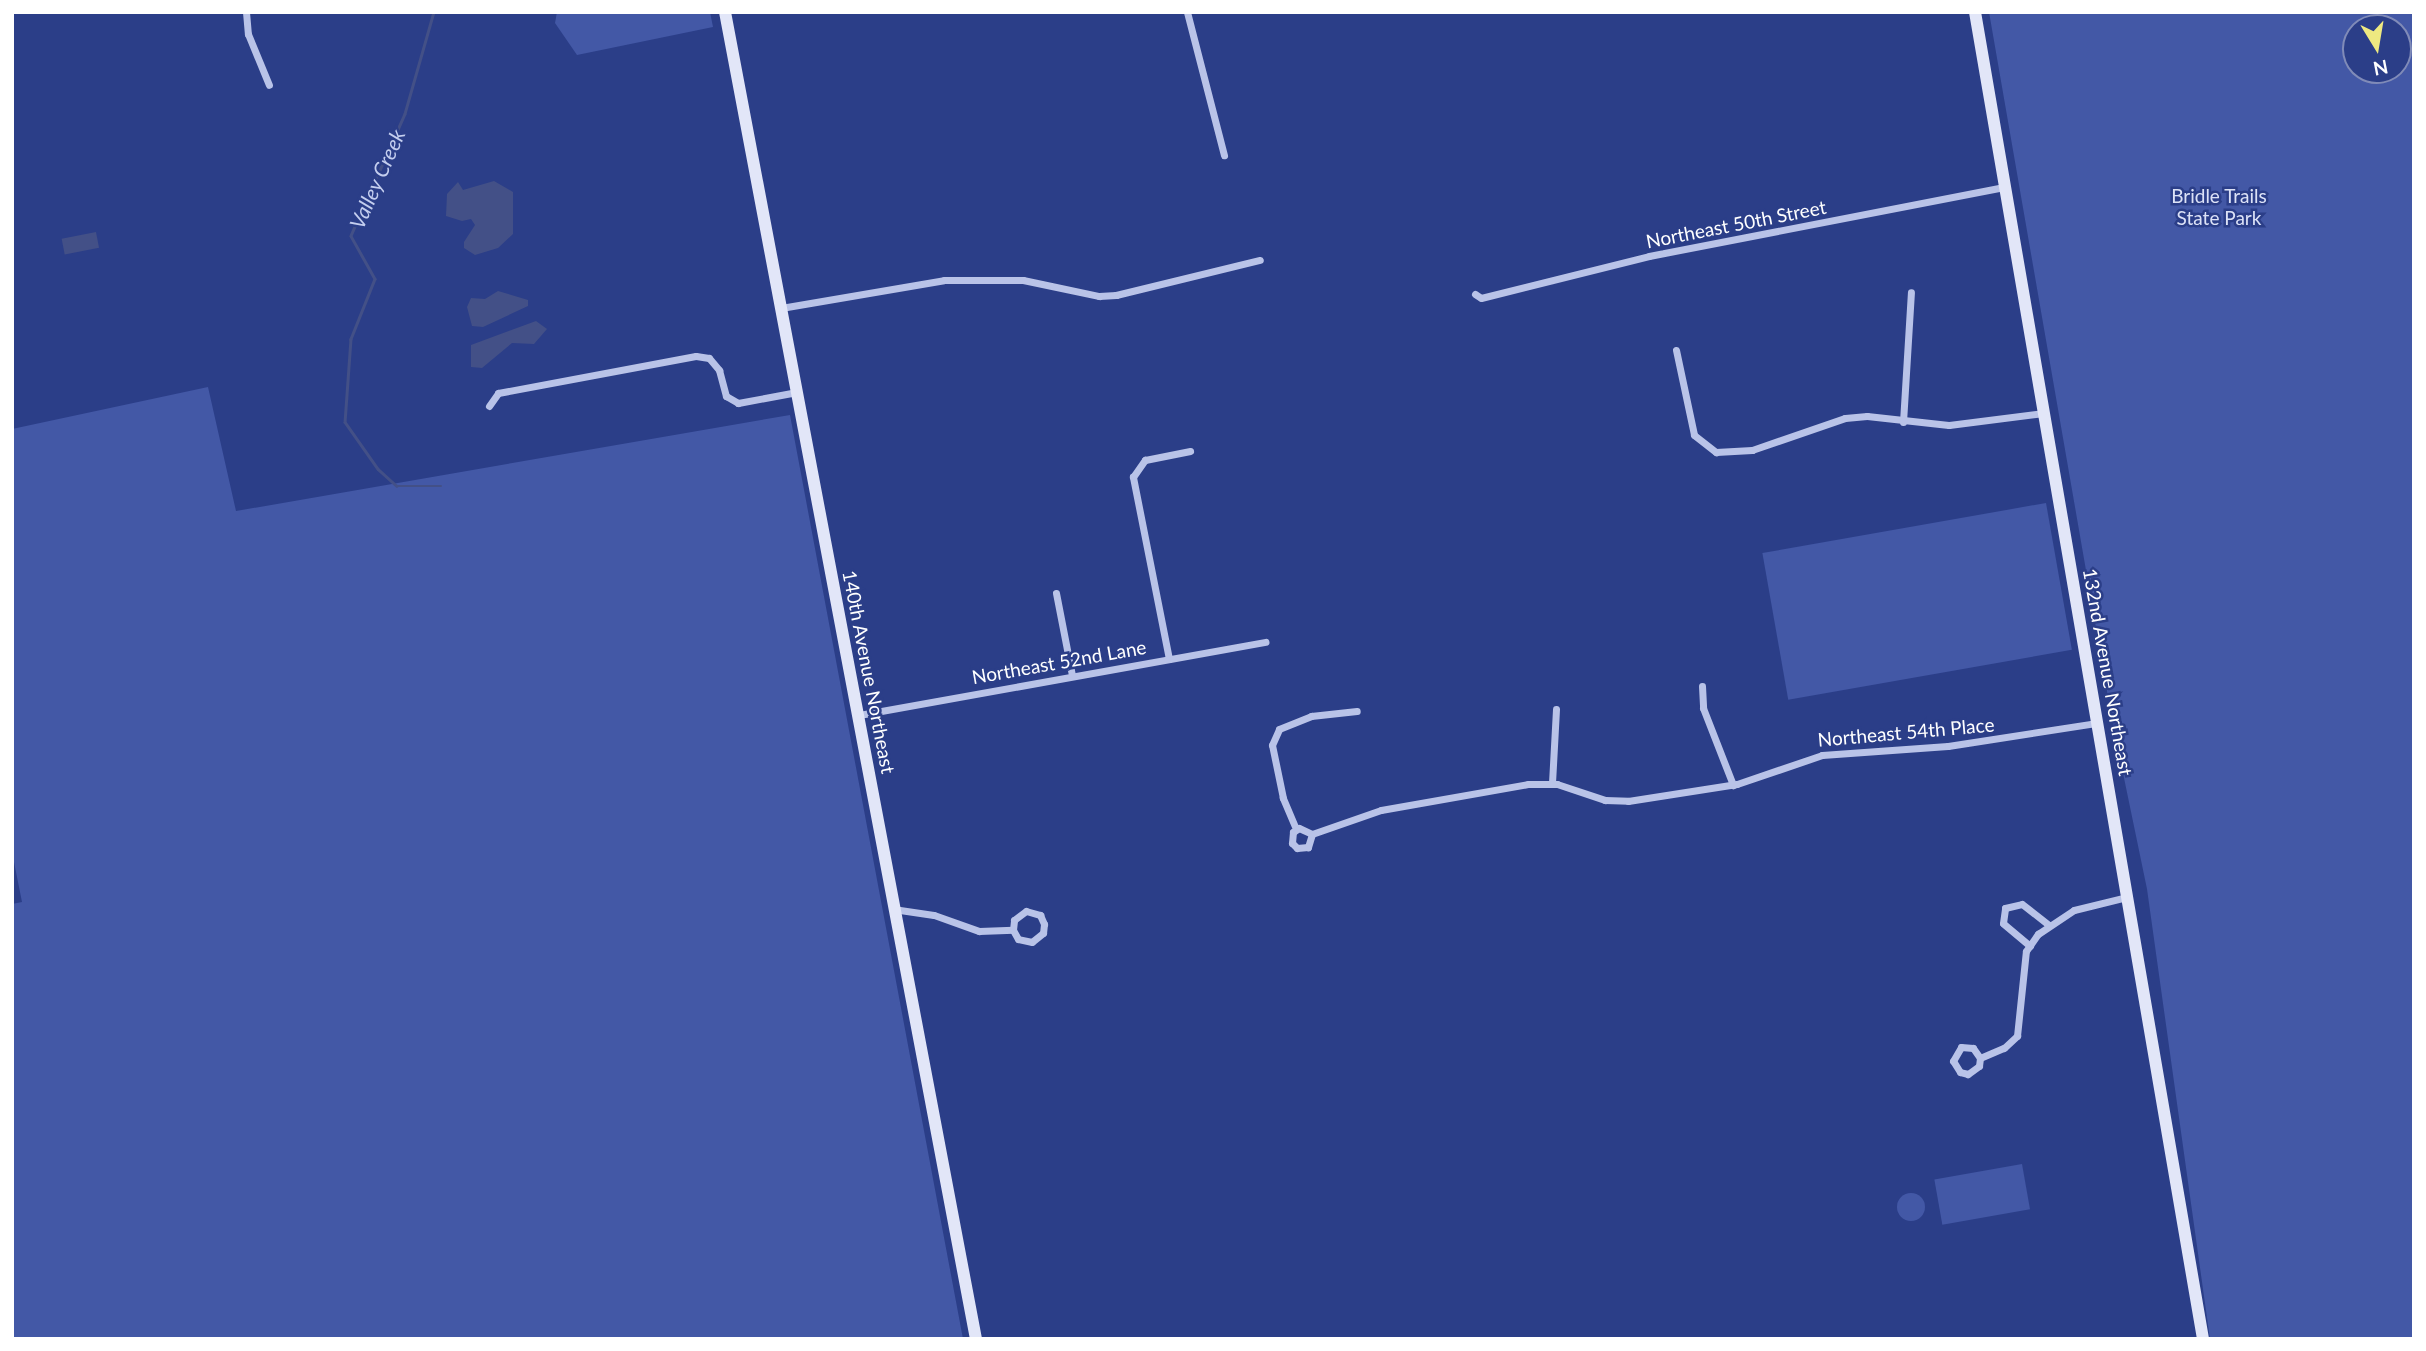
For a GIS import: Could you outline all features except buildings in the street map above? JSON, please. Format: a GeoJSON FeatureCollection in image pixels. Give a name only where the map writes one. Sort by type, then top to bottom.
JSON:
{"type":"FeatureCollection","features":[{"type":"Feature","properties":{"kind":"street"},"geometry":{"type":"LineString","coordinates":[[246,12],[248,34],[269,85]]}},
{"type":"Feature","properties":{"kind":"street","name":"140th Avenue Northeast"},"geometry":{"type":"LineString","coordinates":[[725,12],[976,1339]]}},
{"type":"Feature","properties":{"kind":"street"},"geometry":{"type":"LineString","coordinates":[[1187,12],[1224,155]]}},
{"type":"Feature","properties":{"kind":"street","name":"132nd Avenue Northeast"},"geometry":{"type":"LineString","coordinates":[[1976,12],[2203,1339]]}},
{"type":"Feature","properties":{"kind":"street","name":"Northeast 50th Street"},"geometry":{"type":"LineString","coordinates":[[1475,294],[1481,298],[1649,256],[2005,187]]}},
{"type":"Feature","properties":{"kind":"street"},"geometry":{"type":"LineString","coordinates":[[781,308],[944,280],[1023,280],[1099,296],[1134,293],[1260,260]]}},
{"type":"Feature","properties":{"kind":"street"},"geometry":{"type":"LineString","coordinates":[[1903,422],[1911,292]]}},
{"type":"Feature","properties":{"kind":"street"},"geometry":{"type":"LineString","coordinates":[[1676,350],[1686,411],[1703,446],[1732,453],[1845,418],[1867,416],[1903,422],[1960,425],[2044,413]]}},
{"type":"Feature","properties":{"kind":"street"},"geometry":{"type":"LineString","coordinates":[[489,406],[498,393],[696,356],[709,358],[719,370],[726,396],[738,402],[797,392]]}},
{"type":"Feature","properties":{"kind":"street"},"geometry":{"type":"LineString","coordinates":[[1169,659],[1133,477],[1145,460],[1190,451]]}},
{"type":"Feature","properties":{"kind":"street"},"geometry":{"type":"LineString","coordinates":[[1056,593],[1072,675]]}},
{"type":"Feature","properties":{"kind":"street","name":"Northeast 52nd Lane"},"geometry":{"type":"LineString","coordinates":[[859,715],[1266,642]]}},
{"type":"Feature","properties":{"kind":"street"},"geometry":{"type":"LineString","coordinates":[[1702,686],[1703,708],[1733,785]]}},
{"type":"Feature","properties":{"kind":"street"},"geometry":{"type":"LineString","coordinates":[[1552,783],[1556,709]]}},
{"type":"Feature","properties":{"kind":"street"},"geometry":{"type":"LineString","coordinates":[[1312,834],[1307,828],[1296,829],[1283,798],[1272,745],[1279,729],[1311,716],[1357,711]]}},
{"type":"Feature","properties":{"kind":"street","name":"Northeast 54th Place"},"geometry":{"type":"LineString","coordinates":[[1296,829],[1291,839],[1297,848],[1308,848],[1312,834],[1381,810],[1552,783],[1605,800],[1628,801],[1733,785],[1815,756],[1990,741],[2097,723]]}},
{"type":"Feature","properties":{"kind":"street"},"geometry":{"type":"LineString","coordinates":[[1980,1058],[2004,1048],[2017,1036],[2030,946],[2049,925],[2074,910],[2127,897]]}},
{"type":"Feature","properties":{"kind":"street"},"geometry":{"type":"LineString","coordinates":[[2030,946],[2003,923],[2005,908],[2022,904],[2049,925]]}},
{"type":"Feature","properties":{"kind":"street"},"geometry":{"type":"LineString","coordinates":[[893,909],[934,915],[979,931],[1013,930]]}},
{"type":"Feature","properties":{"kind":"street"},"geometry":{"type":"LineString","coordinates":[[1026,911],[1040,915],[1044,924],[1040,938],[1032,942],[1018,939],[1013,930],[1017,916],[1026,911]]}},
{"type":"Feature","properties":{"kind":"green space"},"geometry":{"type":"Polygon","coordinates":[[[557,12],[710,12],[713,27],[577,55],[555,23],[557,12]]]}},
{"type":"Feature","properties":{"kind":"green space","name":"Bridle Trails State Park"},"geometry":{"type":"Polygon","coordinates":[[[1989,12],[2414,12],[2414,1339],[2210,1339],[2147,889],[2112,720],[1989,12]]]}},
{"type":"Feature","properties":{"kind":"green space"},"geometry":{"type":"Polygon","coordinates":[[[208,387],[236,511],[790,415],[963,1339],[12,1339],[12,904],[22,902],[12,852],[12,429],[208,387]]]}},
{"type":"Feature","properties":{"kind":"green space"},"geometry":{"type":"Polygon","coordinates":[[[2046,503],[2072,650],[1788,700],[1762,553],[2046,503]]]}},
{"type":"Feature","properties":{"kind":"green space"},"geometry":{"type":"Polygon","coordinates":[[[2022,1164],[2030,1209],[1942,1225],[1934,1179],[2022,1164]]]}},
{"type":"Feature","properties":{"kind":"green space"},"geometry":{"type":"Polygon","coordinates":[[[1911,1193],[1921,1197],[1925,1207],[1921,1217],[1911,1221],[1901,1217],[1897,1207],[1901,1197],[1911,1193]]]}},
{"type":"Feature","properties":{"kind":"shaded area"},"geometry":{"type":"Polygon","coordinates":[[[494,181],[513,192],[513,234],[498,248],[475,255],[464,248],[464,242],[475,225],[471,219],[462,221],[446,216],[447,194],[458,182],[463,190],[494,181]]]}},
{"type":"Feature","properties":{"kind":"shaded area"},"geometry":{"type":"Polygon","coordinates":[[[96,232],[99,248],[65,254],[62,239],[96,232]]]}},
{"type":"Feature","properties":{"kind":"shaded area"},"geometry":{"type":"Polygon","coordinates":[[[498,291],[528,300],[528,306],[483,327],[472,326],[467,307],[471,298],[485,299],[498,291]]]}},
{"type":"Feature","properties":{"kind":"shaded area"},"geometry":{"type":"Polygon","coordinates":[[[536,321],[547,329],[534,344],[512,343],[482,368],[471,367],[471,345],[536,321]]]}},
{"type":"Feature","properties":{"kind":"waterway","name":"Valley Creek"},"geometry":{"type":"LineString","coordinates":[[434,12],[405,114],[351,236],[375,279],[351,339],[345,422],[378,469],[397,486],[441,486]]}}]}
